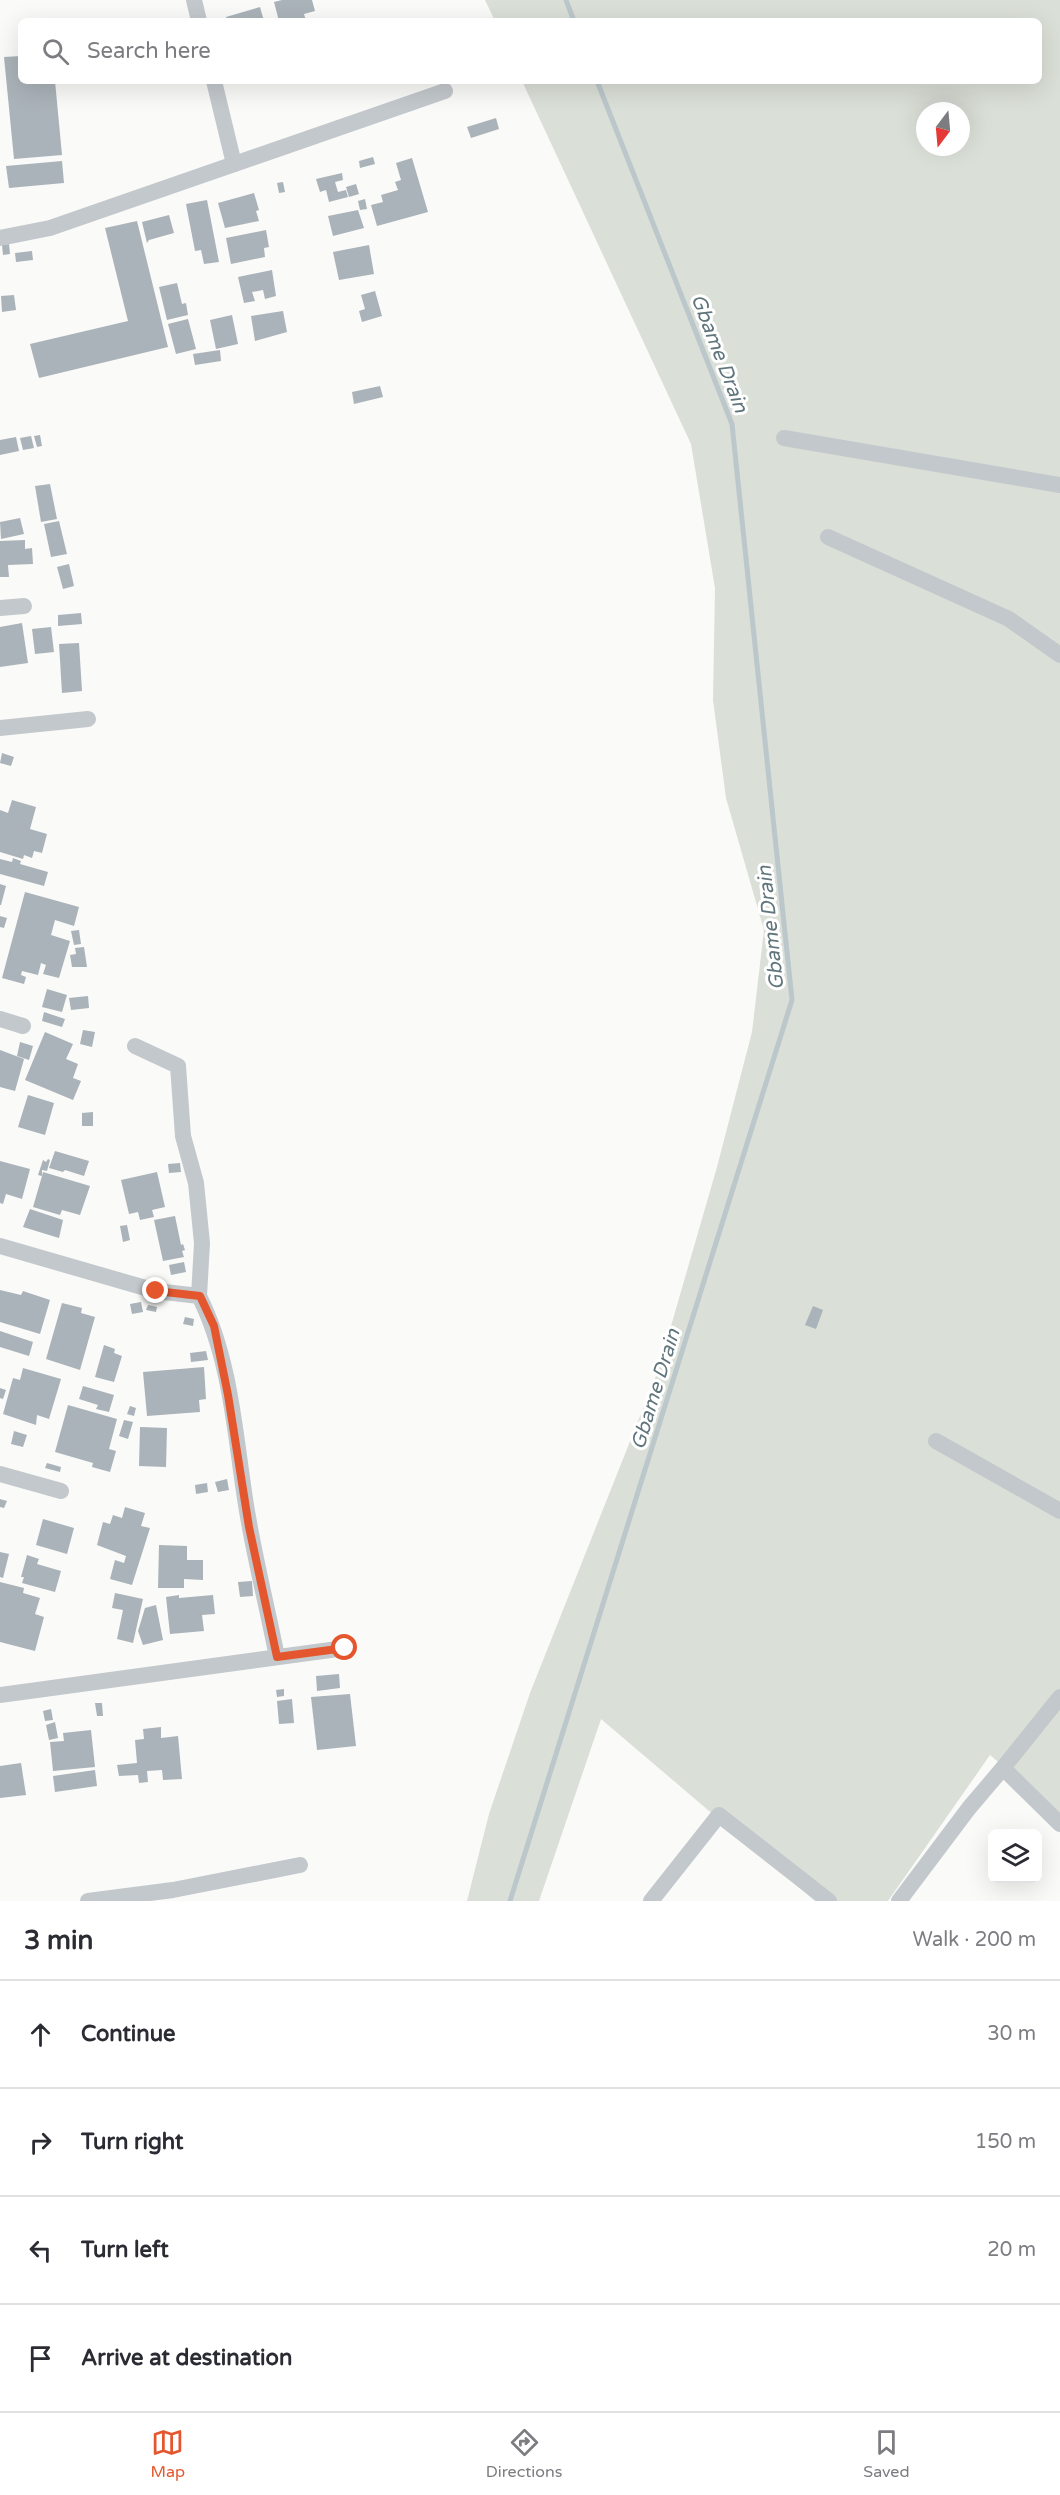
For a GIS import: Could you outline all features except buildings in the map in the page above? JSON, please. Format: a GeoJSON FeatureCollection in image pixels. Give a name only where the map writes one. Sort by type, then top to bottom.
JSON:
{"type":"FeatureCollection","features":[{"type":"Feature","properties":{"kind":"street"},"geometry":{"type":"LineString","coordinates":[[194,0],[198,18]]}},
{"type":"Feature","properties":{"kind":"street"},"geometry":{"type":"LineString","coordinates":[[215,84],[234,164]]}},
{"type":"Feature","properties":{"kind":"street"},"geometry":{"type":"LineString","coordinates":[[0,238],[50,228],[445,91]]}},
{"type":"Feature","properties":{"kind":"street"},"geometry":{"type":"LineString","coordinates":[[784,438],[1060,485]]}},
{"type":"Feature","properties":{"kind":"street"},"geometry":{"type":"LineString","coordinates":[[828,537],[1009,619],[1060,655]]}},
{"type":"Feature","properties":{"kind":"street"},"geometry":{"type":"LineString","coordinates":[[0,608],[24,606]]}},
{"type":"Feature","properties":{"kind":"street"},"geometry":{"type":"LineString","coordinates":[[0,728],[88,719]]}},
{"type":"Feature","properties":{"kind":"street"},"geometry":{"type":"LineString","coordinates":[[0,1019],[24,1026]]}},
{"type":"Feature","properties":{"kind":"street"},"geometry":{"type":"LineString","coordinates":[[135,1046],[178,1066],[183,1136],[196,1183],[202,1243],[200,1296],[214,1326],[228,1395],[249,1527],[277,1657]]}},
{"type":"Feature","properties":{"kind":"street"},"geometry":{"type":"LineString","coordinates":[[0,1246],[156,1291],[200,1296]]}},
{"type":"Feature","properties":{"kind":"street"},"geometry":{"type":"LineString","coordinates":[[936,1441],[1060,1511]]}},
{"type":"Feature","properties":{"kind":"street"},"geometry":{"type":"LineString","coordinates":[[0,1474],[61,1491]]}},
{"type":"Feature","properties":{"kind":"street"},"geometry":{"type":"LineString","coordinates":[[0,1695],[345,1648]]}},
{"type":"Feature","properties":{"kind":"street"},"geometry":{"type":"LineString","coordinates":[[899,1901],[1060,1697]]}},
{"type":"Feature","properties":{"kind":"street"},"geometry":{"type":"LineString","coordinates":[[1003,1768],[1060,1824]]}},
{"type":"Feature","properties":{"kind":"street"},"geometry":{"type":"LineString","coordinates":[[651,1901],[719,1815],[829,1901]]}},
{"type":"Feature","properties":{"kind":"street"},"geometry":{"type":"LineString","coordinates":[[88,1901],[173,1890],[300,1865]]}},
{"type":"Feature","properties":{"kind":"shaded area"},"geometry":{"type":"Polygon","coordinates":[[[485,0],[1060,0],[1060,1814],[990,1755],[888,1901],[815,1901],[601,1719],[539,1901],[467,1901],[489,1814],[530,1693],[658,1371],[717,1167],[752,1032],[764,930],[726,798],[713,700],[715,588],[691,444],[523,84],[1042,84],[1042,18],[494,18],[485,0]]]}},
{"type":"Feature","properties":{"kind":"waterway","name":"Gbame Drain"},"geometry":{"type":"LineString","coordinates":[[566,0],[573,18]]}},
{"type":"Feature","properties":{"kind":"waterway","name":"Gbame Drain"},"geometry":{"type":"LineString","coordinates":[[510,1901],[792,1000],[732,424],[598,84]]}},
{"type":"Feature","properties":{"kind":"route"},"geometry":{"type":"LineString","coordinates":[[156,1291],[200,1296],[214,1326],[228,1395],[249,1527],[277,1657],[345,1648]]}}]}
